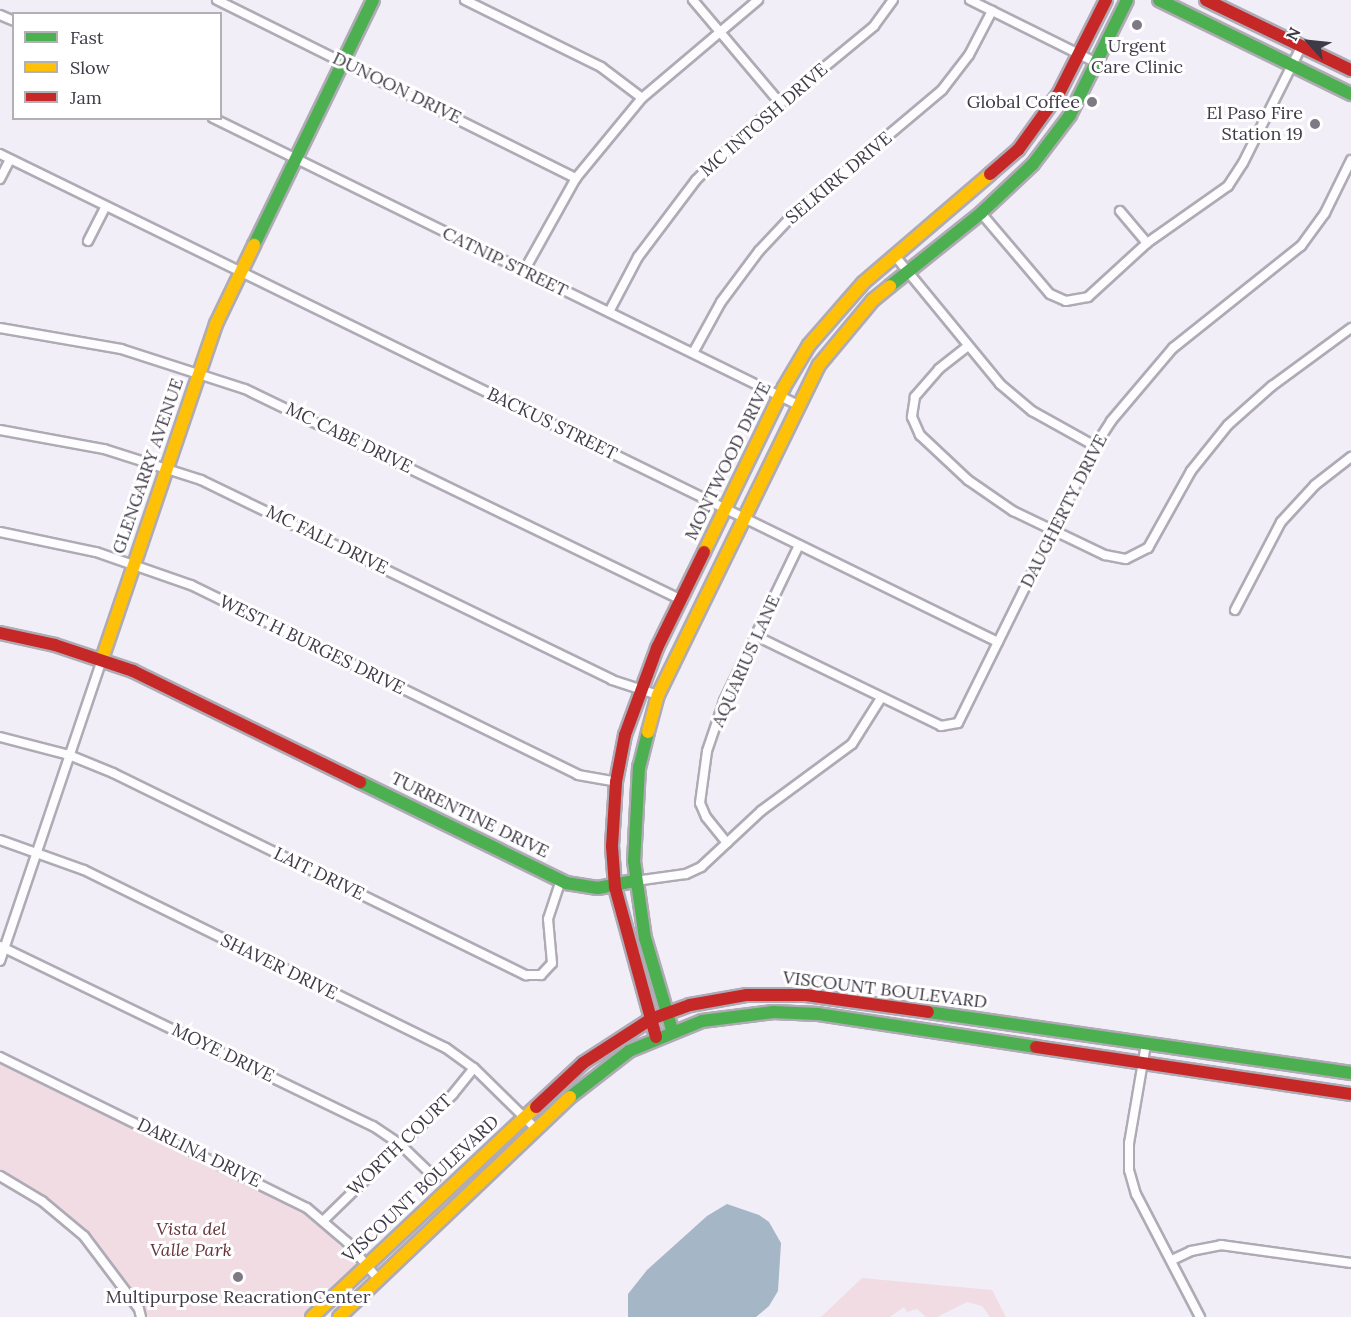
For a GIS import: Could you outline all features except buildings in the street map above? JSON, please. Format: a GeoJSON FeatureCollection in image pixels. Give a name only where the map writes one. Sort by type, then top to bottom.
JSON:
{"type":"FeatureCollection","features":[{"type":"Feature","properties":{"kind":"main road","name":"GLENGARRY AVENUE"},"geometry":{"type":"LineString","coordinates":[[102,659],[199,372],[240,272],[373,0]]}},
{"type":"Feature","properties":{"kind":"main road","name":"MONTWOOD DRIVE"},"geometry":{"type":"LineString","coordinates":[[656,1037],[615,887],[612,846],[616,782],[640,689],[680,599],[800,357],[829,318],[896,256],[1018,150],[1059,93],[1106,0]]}},
{"type":"Feature","properties":{"kind":"main road"},"geometry":{"type":"LineString","coordinates":[[672,1030],[645,938],[635,881],[633,836],[639,767],[658,695],[798,405],[843,333],[873,300],[981,213],[1052,141],[1097,63],[1127,0]]}},
{"type":"Feature","properties":{"kind":"main road"},"geometry":{"type":"LineString","coordinates":[[1159,0],[1351,94]]}},
{"type":"Feature","properties":{"kind":"main road"},"geometry":{"type":"LineString","coordinates":[[1206,0],[1345,68],[1330,84]]}},
{"type":"Feature","properties":{"kind":"main road"},"geometry":{"type":"LineString","coordinates":[[1209,24],[1219,6]]}},
{"type":"Feature","properties":{"kind":"main road","name":"TURRENTINE DRIVE"},"geometry":{"type":"LineString","coordinates":[[0,633],[102,659],[162,684],[561,880],[583,886],[615,887],[635,881]]}},
{"type":"Feature","properties":{"kind":"main road","name":"VISCOUNT BOULEVARD"},"geometry":{"type":"LineString","coordinates":[[312,1317],[583,1062],[651,1018],[668,1011],[747,995],[785,993],[1351,1073]]}},
{"type":"Feature","properties":{"kind":"main road"},"geometry":{"type":"LineString","coordinates":[[832,1016],[834,999]]}},
{"type":"Feature","properties":{"kind":"main road","name":"VISCOUNT BOULEVARD"},"geometry":{"type":"LineString","coordinates":[[339,1317],[599,1071],[672,1030],[745,1014],[832,1016],[1351,1094]]}},
{"type":"Feature","properties":{"kind":"main road"},"geometry":{"type":"LineString","coordinates":[[991,1040],[993,1022]]}},
{"type":"Feature","properties":{"kind":"street","name":"DUNOON DRIVE"},"geometry":{"type":"LineString","coordinates":[[217,0],[576,178]]}},
{"type":"Feature","properties":{"kind":"street"},"geometry":{"type":"LineString","coordinates":[[465,0],[601,67],[642,98]]}},
{"type":"Feature","properties":{"kind":"street"},"geometry":{"type":"LineString","coordinates":[[693,0],[780,103]]}},
{"type":"Feature","properties":{"kind":"street"},"geometry":{"type":"LineString","coordinates":[[524,271],[576,178],[642,98],[758,0]]}},
{"type":"Feature","properties":{"kind":"street","name":"MC INTOSH DRIVE"},"geometry":{"type":"LineString","coordinates":[[609,312],[638,257],[677,202],[716,159],[874,26],[893,0]]}},
{"type":"Feature","properties":{"kind":"street"},"geometry":{"type":"LineString","coordinates":[[970,0],[1097,63]]}},
{"type":"Feature","properties":{"kind":"street","name":"SELKIRK DRIVE"},"geometry":{"type":"LineString","coordinates":[[693,353],[721,302],[766,243],[942,90],[969,56],[992,11]]}},
{"type":"Feature","properties":{"kind":"street"},"geometry":{"type":"LineString","coordinates":[[981,213],[1043,289],[1066,301],[1093,294],[1148,243],[1228,186],[1301,47]]}},
{"type":"Feature","properties":{"kind":"street","name":"CATNIP STREET"},"geometry":{"type":"LineString","coordinates":[[217,120],[798,405]]}},
{"type":"Feature","properties":{"kind":"street","name":"BACKUS STREET"},"geometry":{"type":"LineString","coordinates":[[0,154],[998,642]]}},
{"type":"Feature","properties":{"kind":"street"},"geometry":{"type":"LineString","coordinates":[[0,179],[10,159]]}},
{"type":"Feature","properties":{"kind":"street","name":"DAUGHERTY DRIVE"},"geometry":{"type":"LineString","coordinates":[[756,636],[941,726],[952,726],[963,716],[1095,446],[1128,397],[1173,348],[1301,246],[1325,213],[1348,172],[1351,160]]}},
{"type":"Feature","properties":{"kind":"street"},"geometry":{"type":"LineString","coordinates":[[88,241],[106,206]]}},
{"type":"Feature","properties":{"kind":"street"},"geometry":{"type":"LineString","coordinates":[[1120,211],[1148,243]]}},
{"type":"Feature","properties":{"kind":"street"},"geometry":{"type":"LineString","coordinates":[[896,256],[968,346],[1015,399],[1095,446]]}},
{"type":"Feature","properties":{"kind":"street","name":"MC CABE DRIVE"},"geometry":{"type":"LineString","coordinates":[[0,328],[121,349],[199,372],[288,407],[680,599]]}},
{"type":"Feature","properties":{"kind":"street"},"geometry":{"type":"LineString","coordinates":[[968,346],[939,369],[915,397],[915,428],[968,480],[1013,511],[1113,558],[1126,559],[1141,553],[1151,544],[1191,471],[1228,425],[1272,386],[1351,328]]}},
{"type":"Feature","properties":{"kind":"street","name":"MC FALL DRIVE"},"geometry":{"type":"LineString","coordinates":[[0,430],[93,446],[166,468],[236,495],[612,680],[658,695]]}},
{"type":"Feature","properties":{"kind":"street"},"geometry":{"type":"LineString","coordinates":[[1235,610],[1281,522],[1315,484],[1351,457]]}},
{"type":"Feature","properties":{"kind":"street","name":"WEST H BURGES DRIVE"},"geometry":{"type":"LineString","coordinates":[[0,532],[62,543],[134,564],[191,585],[578,775],[616,782]]}},
{"type":"Feature","properties":{"kind":"street","name":"AQUARIUS LANE"},"geometry":{"type":"LineString","coordinates":[[727,843],[703,812],[699,791],[716,721],[799,545]]}},
{"type":"Feature","properties":{"kind":"street","name":"GLENGARRY AVENUE"},"geometry":{"type":"LineString","coordinates":[[0,962],[2,947],[102,659]]}},
{"type":"Feature","properties":{"kind":"street","name":"TURRENTINE DRIVE"},"geometry":{"type":"LineString","coordinates":[[635,881],[695,870],[761,811],[852,744],[881,698]]}},
{"type":"Feature","properties":{"kind":"street","name":"LAIT DRIVE"},"geometry":{"type":"LineString","coordinates":[[0,737],[69,755],[133,782],[526,975],[541,975],[552,963],[548,919],[561,880]]}},
{"type":"Feature","properties":{"kind":"street","name":"SHAVER DRIVE"},"geometry":{"type":"LineString","coordinates":[[0,840],[37,851],[446,1048],[474,1068],[536,1129]]}},
{"type":"Feature","properties":{"kind":"street","name":"MOYE DRIVE"},"geometry":{"type":"LineString","coordinates":[[2,947],[373,1126],[400,1144],[435,1178]]}},
{"type":"Feature","properties":{"kind":"street"},"geometry":{"type":"LineString","coordinates":[[1146,1044],[1129,1143],[1129,1170],[1136,1194],[1200,1317]]}},
{"type":"Feature","properties":{"kind":"street","name":"DARLINA DRIVE"},"geometry":{"type":"LineString","coordinates":[[0,1056],[284,1195],[324,1220],[367,1264],[378,1279]]}},
{"type":"Feature","properties":{"kind":"street","name":"WORTH COURT"},"geometry":{"type":"LineString","coordinates":[[324,1220],[453,1094],[474,1068]]}},
{"type":"Feature","properties":{"kind":"street"},"geometry":{"type":"LineString","coordinates":[[0,1176],[42,1201],[84,1236],[139,1309],[141,1317]]}},
{"type":"Feature","properties":{"kind":"street"},"geometry":{"type":"LineString","coordinates":[[1172,1260],[1191,1251],[1221,1245],[1351,1262]]}},
{"type":"Feature","properties":{"kind":"green space","name":"Vista del Valle Park"},"geometry":{"type":"Polygon","coordinates":[[[0,1063],[309,1215],[355,1261],[354,1272],[306,1317],[145,1317],[134,1294],[96,1243],[63,1210],[27,1185],[0,1172],[0,1063]]]}},
{"type":"Feature","properties":{"kind":"green space"},"geometry":{"type":"Polygon","coordinates":[[[862,1278],[992,1290],[1006,1317],[990,1317],[982,1306],[967,1302],[937,1317],[926,1317],[917,1309],[907,1312],[904,1307],[890,1317],[821,1317],[862,1278]]]}},
{"type":"Feature","properties":{"kind":"water"},"geometry":{"type":"Polygon","coordinates":[[[727,1204],[759,1215],[769,1222],[781,1243],[778,1291],[769,1306],[756,1317],[628,1317],[628,1294],[647,1270],[707,1216],[727,1204]]]}},
{"type":"Feature","properties":{"kind":"traffic: fast"},"geometry":{"type":"LineString","coordinates":[[254,245],[373,0]]}},
{"type":"Feature","properties":{"kind":"traffic: fast"},"geometry":{"type":"LineString","coordinates":[[890,286],[981,213],[1033,164],[1070,115],[1127,0]]}},
{"type":"Feature","properties":{"kind":"traffic: fast"},"geometry":{"type":"LineString","coordinates":[[1159,0],[1351,94]]}},
{"type":"Feature","properties":{"kind":"traffic: fast"},"geometry":{"type":"LineString","coordinates":[[648,732],[639,767],[634,861],[645,938],[672,1030]]}},
{"type":"Feature","properties":{"kind":"traffic: fast"},"geometry":{"type":"LineString","coordinates":[[360,782],[566,883],[598,888],[635,881]]}},
{"type":"Feature","properties":{"kind":"traffic: fast"},"geometry":{"type":"LineString","coordinates":[[570,1097],[629,1051],[702,1021],[773,1012],[818,1014],[1036,1047]]}},
{"type":"Feature","properties":{"kind":"traffic: fast"},"geometry":{"type":"LineString","coordinates":[[928,1012],[1351,1073]]}},
{"type":"Feature","properties":{"kind":"traffic: slow"},"geometry":{"type":"LineString","coordinates":[[704,552],[784,387],[809,345],[863,283],[990,174]]}},
{"type":"Feature","properties":{"kind":"traffic: slow"},"geometry":{"type":"LineString","coordinates":[[102,659],[216,324],[254,245]]}},
{"type":"Feature","properties":{"kind":"traffic: slow"},"geometry":{"type":"LineString","coordinates":[[648,732],[658,695],[819,365],[873,300],[890,286]]}},
{"type":"Feature","properties":{"kind":"traffic: slow"},"geometry":{"type":"LineString","coordinates":[[339,1317],[570,1097]]}},
{"type":"Feature","properties":{"kind":"traffic: slow"},"geometry":{"type":"LineString","coordinates":[[312,1317],[536,1107]]}},
{"type":"Feature","properties":{"kind":"traffic: jam"},"geometry":{"type":"LineString","coordinates":[[990,174],[1018,150],[1059,93],[1106,0]]}},
{"type":"Feature","properties":{"kind":"traffic: jam"},"geometry":{"type":"LineString","coordinates":[[1206,0],[1351,70]]}},
{"type":"Feature","properties":{"kind":"traffic: jam"},"geometry":{"type":"LineString","coordinates":[[656,1037],[615,887],[612,846],[616,782],[625,735],[657,648],[704,552]]}},
{"type":"Feature","properties":{"kind":"traffic: jam"},"geometry":{"type":"LineString","coordinates":[[0,633],[55,645],[133,671],[360,782]]}},
{"type":"Feature","properties":{"kind":"traffic: jam"},"geometry":{"type":"LineString","coordinates":[[536,1107],[583,1063],[651,1019],[690,1005],[747,995],[806,995],[928,1012]]}},
{"type":"Feature","properties":{"kind":"traffic: jam"},"geometry":{"type":"LineString","coordinates":[[1036,1047],[1351,1094]]}},
{"type":"Feature","properties":{"kind":"place","name":"Urgent Care Clinic"},"geometry":{"type":"Point","coordinates":[1137,25]}},
{"type":"Feature","properties":{"kind":"place","name":"Global Coffee"},"geometry":{"type":"Point","coordinates":[1092,102]}},
{"type":"Feature","properties":{"kind":"place","name":"El Paso Fire Station 19"},"geometry":{"type":"Point","coordinates":[1315,124]}},
{"type":"Feature","properties":{"kind":"place","name":"Multipurpose ReacrationCenter"},"geometry":{"type":"Point","coordinates":[238,1277]}}]}
